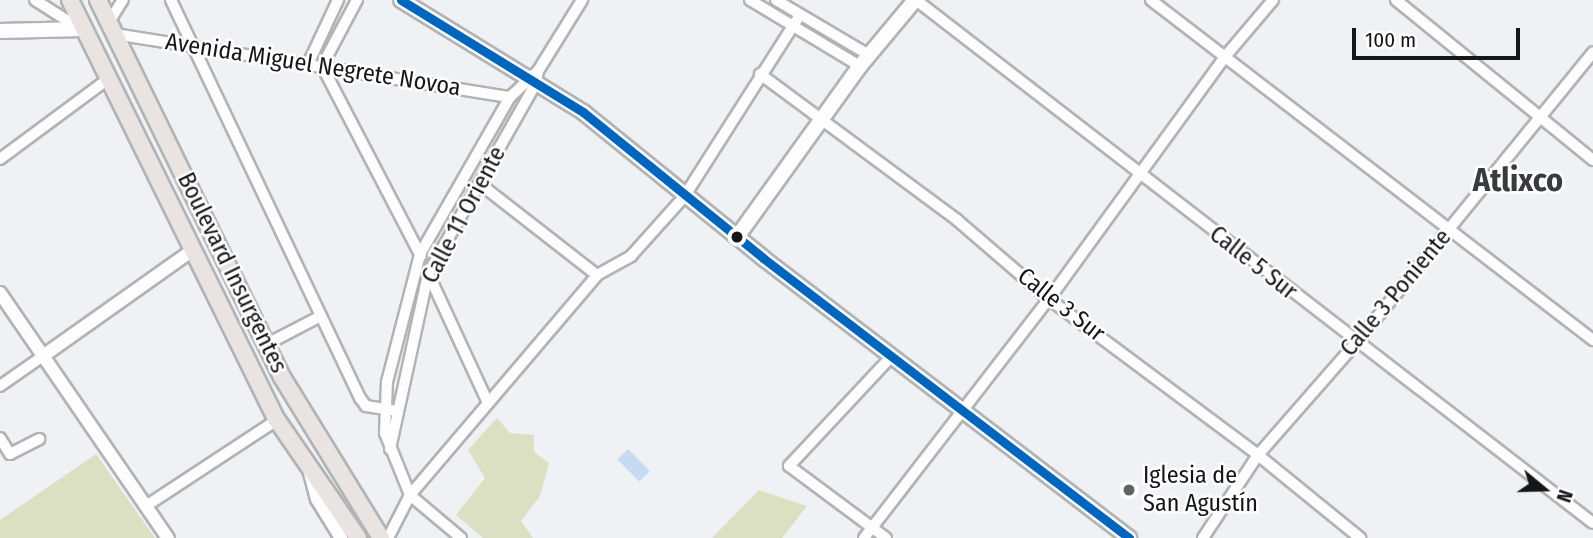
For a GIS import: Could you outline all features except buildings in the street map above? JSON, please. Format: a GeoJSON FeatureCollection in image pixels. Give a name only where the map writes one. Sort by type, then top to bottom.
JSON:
{"type":"FeatureCollection","features":[{"type":"Feature","properties":{"kind":"main road","name":"Boulevard Insurgentes"},"geometry":{"type":"LineString","coordinates":[[69,0],[277,420],[358,538]]}},
{"type":"Feature","properties":{"kind":"main road","name":"Boulevard Insurgentes"},"geometry":{"type":"LineString","coordinates":[[97,0],[282,377],[381,538]]}},
{"type":"Feature","properties":{"kind":"main road"},"geometry":{"type":"LineString","coordinates":[[401,0],[534,78],[583,112],[684,197],[961,412],[1129,538]]}},
{"type":"Feature","properties":{"kind":"main road"},"geometry":{"type":"LineString","coordinates":[[737,237],[864,60],[915,0]]}},
{"type":"Feature","properties":{"kind":"main road"},"geometry":{"type":"LineString","coordinates":[[0,31],[82,29]]}},
{"type":"Feature","properties":{"kind":"street"},"geometry":{"type":"LineString","coordinates":[[35,0],[82,29]]}},
{"type":"Feature","properties":{"kind":"street"},"geometry":{"type":"LineString","coordinates":[[112,28],[123,0]]}},
{"type":"Feature","properties":{"kind":"street"},"geometry":{"type":"LineString","coordinates":[[171,0],[360,398],[366,406],[398,411]]}},
{"type":"Feature","properties":{"kind":"street"},"geometry":{"type":"LineString","coordinates":[[308,64],[338,0]]}},
{"type":"Feature","properties":{"kind":"street"},"geometry":{"type":"LineString","coordinates":[[357,0],[322,66],[420,254],[488,404]]}},
{"type":"Feature","properties":{"kind":"street"},"geometry":{"type":"LineString","coordinates":[[534,78],[582,0]]}},
{"type":"Feature","properties":{"kind":"street"},"geometry":{"type":"LineString","coordinates":[[750,0],[793,26],[864,60]]}},
{"type":"Feature","properties":{"kind":"street"},"geometry":{"type":"LineString","coordinates":[[776,0],[864,60]]}},
{"type":"Feature","properties":{"kind":"street","name":"Calle 5 Sur"},"geometry":{"type":"LineString","coordinates":[[915,0],[1356,343],[1593,523]]}},
{"type":"Feature","properties":{"kind":"street"},"geometry":{"type":"LineString","coordinates":[[1151,0],[1447,231],[1593,340]]}},
{"type":"Feature","properties":{"kind":"street"},"geometry":{"type":"LineString","coordinates":[[864,538],[1049,299],[1224,58],[1273,0]]}},
{"type":"Feature","properties":{"kind":"street"},"geometry":{"type":"LineString","coordinates":[[1395,0],[1540,120],[1593,160]]}},
{"type":"Feature","properties":{"kind":"street"},"geometry":{"type":"LineString","coordinates":[[388,538],[410,495],[597,275],[631,256],[684,197],[800,15]]}},
{"type":"Feature","properties":{"kind":"street","name":"Avenida Miguel Negrete Novoa"},"geometry":{"type":"LineString","coordinates":[[112,28],[510,97]]}},
{"type":"Feature","properties":{"kind":"street","name":"Calle 3 Poniente"},"geometry":{"type":"LineString","coordinates":[[1203,538],[1258,455],[1356,343],[1593,52]]}},
{"type":"Feature","properties":{"kind":"street","name":"Calle 3 Sur"},"geometry":{"type":"LineString","coordinates":[[760,74],[957,220],[1049,299],[1258,455],[1360,538]]}},
{"type":"Feature","properties":{"kind":"street","name":"Calle 11 Oriente"},"geometry":{"type":"LineString","coordinates":[[390,449],[384,410],[394,342],[420,254],[510,97],[534,78]]}},
{"type":"Feature","properties":{"kind":"street","name":"Calle 11 Oriente"},"geometry":{"type":"LineString","coordinates":[[390,449],[428,274],[480,184],[534,78]]}},
{"type":"Feature","properties":{"kind":"street"},"geometry":{"type":"LineString","coordinates":[[0,159],[108,79]]}},
{"type":"Feature","properties":{"kind":"street"},"geometry":{"type":"LineString","coordinates":[[480,184],[597,275]]}},
{"type":"Feature","properties":{"kind":"street"},"geometry":{"type":"LineString","coordinates":[[0,386],[194,249]]}},
{"type":"Feature","properties":{"kind":"street"},"geometry":{"type":"LineString","coordinates":[[0,293],[168,538]]}},
{"type":"Feature","properties":{"kind":"street"},"geometry":{"type":"LineString","coordinates":[[267,344],[321,316]]}},
{"type":"Feature","properties":{"kind":"street"},"geometry":{"type":"LineString","coordinates":[[886,538],[789,466],[891,357]]}},
{"type":"Feature","properties":{"kind":"street"},"geometry":{"type":"LineString","coordinates":[[146,506],[277,420]]}},
{"type":"Feature","properties":{"kind":"street"},"geometry":{"type":"LineString","coordinates":[[0,439],[10,454],[39,439]]}},
{"type":"Feature","properties":{"kind":"street"},"geometry":{"type":"LineString","coordinates":[[390,449],[410,495],[461,538]]}},
{"type":"Feature","properties":{"kind":"street","name":"Boulevard Insurgentes"},"geometry":{"type":"LineString","coordinates":[[309,469],[317,499],[341,538]]}},
{"type":"Feature","properties":{"kind":"green space"},"geometry":{"type":"Polygon","coordinates":[[[497,418],[510,433],[534,435],[534,452],[549,463],[540,496],[521,521],[533,538],[483,538],[456,515],[485,478],[468,450],[497,418]]]}},
{"type":"Feature","properties":{"kind":"green space"},"geometry":{"type":"Polygon","coordinates":[[[96,454],[155,538],[0,538],[0,520],[96,454]]]}},
{"type":"Feature","properties":{"kind":"green space"},"geometry":{"type":"Polygon","coordinates":[[[759,490],[807,506],[782,538],[712,538],[759,490]]]}},
{"type":"Feature","properties":{"kind":"water"},"geometry":{"type":"Polygon","coordinates":[[[628,449],[650,471],[639,482],[617,460],[628,449]]]}},
{"type":"Feature","properties":{"kind":"transit line"},"geometry":{"type":"LineString","coordinates":[[401,0],[583,112],[763,258],[1129,538]]}},
{"type":"Feature","properties":{"kind":"place","name":"Iglesia de San Agustín"},"geometry":{"type":"Point","coordinates":[1129,490]}},
{"type":"Feature","properties":{"kind":"district","name":"Atlixco"},"geometry":{"type":"Point","coordinates":[1518,180]}}]}
